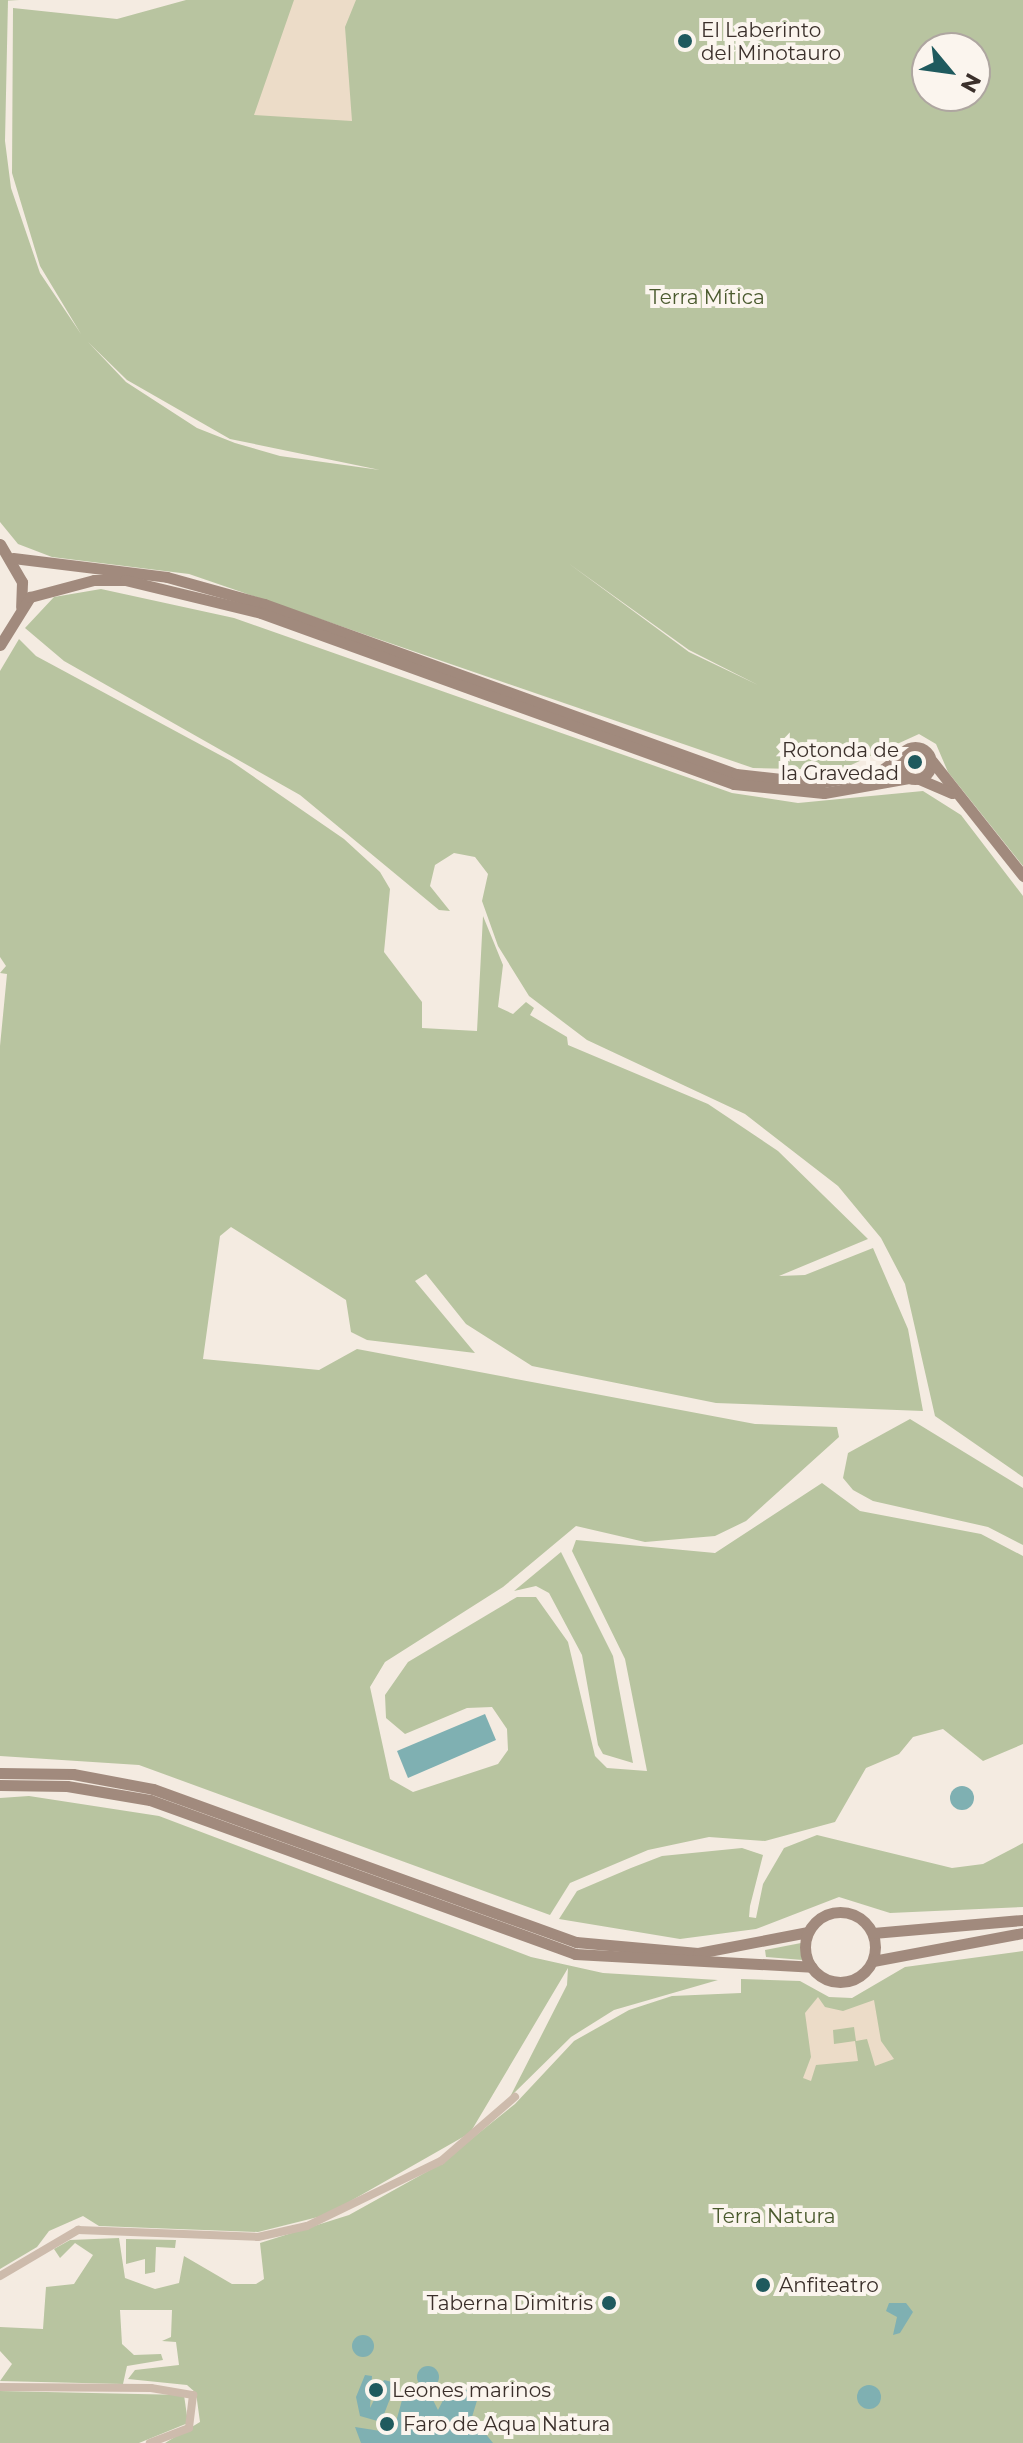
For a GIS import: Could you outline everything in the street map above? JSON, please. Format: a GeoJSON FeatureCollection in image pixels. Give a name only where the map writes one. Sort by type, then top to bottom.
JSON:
{"type":"FeatureCollection","features":[{"type":"Feature","properties":{"kind":"main road"},"geometry":{"type":"LineString","coordinates":[[0,544],[13,558],[21,607]]}},
{"type":"Feature","properties":{"kind":"main road"},"geometry":{"type":"LineString","coordinates":[[13,558],[167,577],[264,604],[736,774],[818,783],[879,772],[920,747],[1023,876]]}},
{"type":"Feature","properties":{"kind":"main road"},"geometry":{"type":"LineString","coordinates":[[0,645],[21,607],[48,588],[94,580],[165,587],[383,655],[734,784],[824,793],[914,778],[958,797]]}},
{"type":"Feature","properties":{"kind":"main road"},"geometry":{"type":"LineString","coordinates":[[900,757],[914,778]]}},
{"type":"Feature","properties":{"kind":"main road"},"geometry":{"type":"LineString","coordinates":[[914,778],[932,761]]}},
{"type":"Feature","properties":{"kind":"main road"},"geometry":{"type":"LineString","coordinates":[[0,1773],[73,1774],[153,1789],[576,1942],[698,1953],[808,1932],[839,1912],[859,1917],[873,1933],[873,1961]]}},
{"type":"Feature","properties":{"kind":"main road"},"geometry":{"type":"LineString","coordinates":[[0,1785],[67,1786],[150,1800],[563,1951],[673,1965],[812,1967],[831,1982],[849,1982],[873,1961],[1023,1933]]}},
{"type":"Feature","properties":{"kind":"main road"},"geometry":{"type":"LineString","coordinates":[[873,1933],[1023,1920]]}},
{"type":"Feature","properties":{"kind":"main road"},"geometry":{"type":"LineString","coordinates":[[808,1932],[812,1967]]}},
{"type":"Feature","properties":{"kind":"street"},"geometry":{"type":"LineString","coordinates":[[0,2276],[78,2230],[258,2237],[307,2226],[441,2161],[515,2097]]}},
{"type":"Feature","properties":{"kind":"street"},"geometry":{"type":"LineString","coordinates":[[0,2387],[151,2388],[193,2395],[189,2428],[150,2443]]}},
{"type":"Feature","properties":{"kind":"green space","name":"Terra Mítica"},"geometry":{"type":"Polygon","coordinates":[[[0,0],[8,0],[5,141],[11,188],[40,273],[81,334],[40,266],[12,173],[13,8],[117,19],[186,0],[1023,0],[1023,866],[948,772],[936,744],[919,734],[840,770],[753,768],[189,574],[52,557],[18,544],[0,522],[0,0]],[[88,342],[126,382],[197,428],[280,456],[380,470],[230,439],[127,380],[88,342]],[[568,563],[689,652],[758,685],[689,650],[568,563]]]}},
{"type":"Feature","properties":{"kind":"green space"},"geometry":{"type":"Polygon","coordinates":[[[101,589],[234,618],[732,793],[798,803],[923,791],[961,815],[1023,896],[1023,1477],[935,1416],[905,1284],[881,1238],[838,1186],[745,1114],[587,1040],[529,996],[498,946],[482,901],[488,874],[475,857],[454,853],[435,865],[430,886],[450,911],[439,910],[300,795],[64,661],[25,628],[54,597],[101,589]]]}},
{"type":"Feature","properties":{"kind":"green space"},"geometry":{"type":"Polygon","coordinates":[[[19,639],[36,656],[231,761],[344,839],[380,872],[390,889],[384,952],[422,1002],[422,1028],[477,1031],[483,916],[503,965],[498,1007],[513,1014],[526,1002],[534,1008],[530,1015],[567,1037],[568,1045],[708,1104],[778,1151],[868,1239],[779,1276],[805,1275],[873,1248],[908,1329],[923,1411],[716,1403],[532,1366],[466,1324],[426,1274],[415,1281],[475,1353],[367,1340],[351,1332],[346,1300],[231,1227],[220,1236],[203,1359],[319,1370],[357,1349],[755,1424],[837,1427],[839,1437],[746,1521],[715,1536],[645,1542],[576,1526],[503,1587],[385,1662],[370,1687],[390,1779],[413,1792],[498,1764],[508,1750],[507,1729],[492,1707],[467,1708],[405,1734],[386,1718],[385,1695],[408,1662],[517,1597],[536,1597],[568,1642],[595,1756],[607,1768],[647,1771],[625,1659],[572,1551],[576,1540],[715,1553],[822,1483],[860,1511],[981,1534],[1023,1556],[1023,1744],[983,1761],[943,1729],[913,1737],[899,1754],[866,1768],[835,1822],[765,1841],[709,1837],[648,1850],[570,1883],[550,1915],[139,1765],[0,1756],[0,1046],[7,974],[0,973],[6,966],[0,957],[0,671],[19,639]]]}},
{"type":"Feature","properties":{"kind":"green space"},"geometry":{"type":"Polygon","coordinates":[[[910,1419],[1023,1488],[1023,1545],[988,1527],[873,1501],[853,1490],[843,1478],[848,1453],[910,1419]]]}},
{"type":"Feature","properties":{"kind":"green space"},"geometry":{"type":"Polygon","coordinates":[[[561,1552],[613,1656],[633,1763],[603,1754],[598,1745],[582,1655],[549,1593],[536,1586],[514,1591],[561,1552]]]}},
{"type":"Feature","properties":{"kind":"green space"},"geometry":{"type":"Polygon","coordinates":[[[29,1796],[159,1816],[531,1957],[603,1973],[718,1980],[614,2010],[571,2037],[510,2097],[567,1985],[568,1968],[470,2133],[326,2215],[258,2232],[99,2226],[83,2216],[49,2231],[37,2247],[0,2269],[0,1798],[29,1796]]]}},
{"type":"Feature","properties":{"kind":"green space"},"geometry":{"type":"Polygon","coordinates":[[[817,1835],[952,1868],[983,1864],[1023,1843],[1023,1907],[890,1913],[839,1897],[756,1929],[680,1939],[559,1919],[577,1891],[631,1868],[662,1856],[742,1848],[763,1855],[750,1906],[749,1917],[756,1918],[763,1884],[784,1848],[817,1835]]]}},
{"type":"Feature","properties":{"kind":"green space"},"geometry":{"type":"Polygon","coordinates":[[[801,1943],[803,1960],[766,1957],[765,1950],[801,1943]]]}},
{"type":"Feature","properties":{"kind":"green space","name":"Terra Natura"},"geometry":{"type":"Polygon","coordinates":[[[1023,1951],[1023,2443],[165,2443],[200,2422],[196,2393],[187,2385],[128,2379],[135,2370],[179,2365],[176,2342],[162,2341],[171,2337],[172,2310],[120,2310],[122,2344],[134,2355],[161,2354],[163,2360],[127,2366],[123,2384],[0,2381],[12,2364],[0,2351],[0,2327],[43,2329],[46,2287],[74,2284],[93,2255],[75,2243],[60,2258],[54,2249],[70,2240],[119,2238],[125,2278],[155,2289],[179,2283],[184,2256],[232,2284],[256,2284],[264,2279],[260,2243],[349,2215],[439,2165],[515,2104],[574,2041],[629,2010],[672,1996],[741,1993],[741,1979],[800,1981],[829,1997],[852,1998],[905,1967],[1023,1951]]]}},
{"type":"Feature","properties":{"kind":"green space"},"geometry":{"type":"Polygon","coordinates":[[[126,2239],[176,2240],[175,2248],[156,2247],[155,2272],[145,2274],[145,2259],[126,2264],[126,2239]]]}},
{"type":"Feature","properties":{"kind":"green space"},"geometry":{"type":"Polygon","coordinates":[[[0,2391],[184,2395],[188,2423],[139,2443],[0,2443],[0,2391]]]}},
{"type":"Feature","properties":{"kind":"shaded area"},"geometry":{"type":"Polygon","coordinates":[[[294,0],[356,0],[345,27],[352,121],[254,115],[294,0]]]}},
{"type":"Feature","properties":{"kind":"shaded area"},"geometry":{"type":"Polygon","coordinates":[[[818,1997],[825,2007],[843,2011],[874,2000],[881,2041],[894,2059],[875,2066],[867,2039],[856,2041],[854,2027],[833,2030],[834,2044],[855,2041],[858,2061],[816,2065],[811,2081],[803,2078],[811,2057],[805,2013],[818,1997]]]}},
{"type":"Feature","properties":{"kind":"water"},"geometry":{"type":"Polygon","coordinates":[[[485,1714],[496,1740],[408,1778],[397,1751],[485,1714]]]}},
{"type":"Feature","properties":{"kind":"water"},"geometry":{"type":"Polygon","coordinates":[[[962,1786],[971,1789],[974,1798],[971,1807],[962,1810],[953,1807],[950,1798],[953,1789],[962,1786]]]}},
{"type":"Feature","properties":{"kind":"water"},"geometry":{"type":"Polygon","coordinates":[[[889,2303],[906,2303],[913,2312],[900,2333],[893,2335],[897,2317],[886,2311],[889,2303]]]}},
{"type":"Feature","properties":{"kind":"water"},"geometry":{"type":"Polygon","coordinates":[[[363,2335],[371,2338],[374,2346],[371,2354],[363,2357],[355,2354],[352,2346],[355,2338],[363,2335]]]}},
{"type":"Feature","properties":{"kind":"water"},"geometry":{"type":"Polygon","coordinates":[[[428,2366],[436,2369],[439,2377],[436,2385],[428,2388],[420,2385],[417,2377],[420,2369],[428,2366]]]}},
{"type":"Feature","properties":{"kind":"water"},"geometry":{"type":"Polygon","coordinates":[[[365,2375],[372,2376],[370,2408],[384,2380],[396,2383],[381,2422],[360,2416],[356,2397],[365,2375]]]}},
{"type":"Feature","properties":{"kind":"water"},"geometry":{"type":"Polygon","coordinates":[[[451,2385],[479,2394],[472,2417],[493,2443],[361,2443],[355,2427],[393,2433],[405,2389],[431,2396],[438,2410],[451,2385]]]}},
{"type":"Feature","properties":{"kind":"water"},"geometry":{"type":"Polygon","coordinates":[[[869,2385],[877,2389],[881,2397],[877,2405],[869,2409],[861,2405],[857,2397],[861,2389],[869,2385]]]}},
{"type":"Feature","properties":{"kind":"place","name":"El Laberinto del Minotauro"},"geometry":{"type":"Point","coordinates":[685,41]}},
{"type":"Feature","properties":{"kind":"place","name":"Rotonda de la Gravedad"},"geometry":{"type":"Point","coordinates":[915,762]}},
{"type":"Feature","properties":{"kind":"place","name":"Anfiteatro"},"geometry":{"type":"Point","coordinates":[763,2285]}},
{"type":"Feature","properties":{"kind":"place","name":"Taberna Dimitris"},"geometry":{"type":"Point","coordinates":[609,2303]}},
{"type":"Feature","properties":{"kind":"place","name":"Leones marinos"},"geometry":{"type":"Point","coordinates":[376,2390]}},
{"type":"Feature","properties":{"kind":"place","name":"Faro de Aqua Natura"},"geometry":{"type":"Point","coordinates":[387,2424]}}]}
